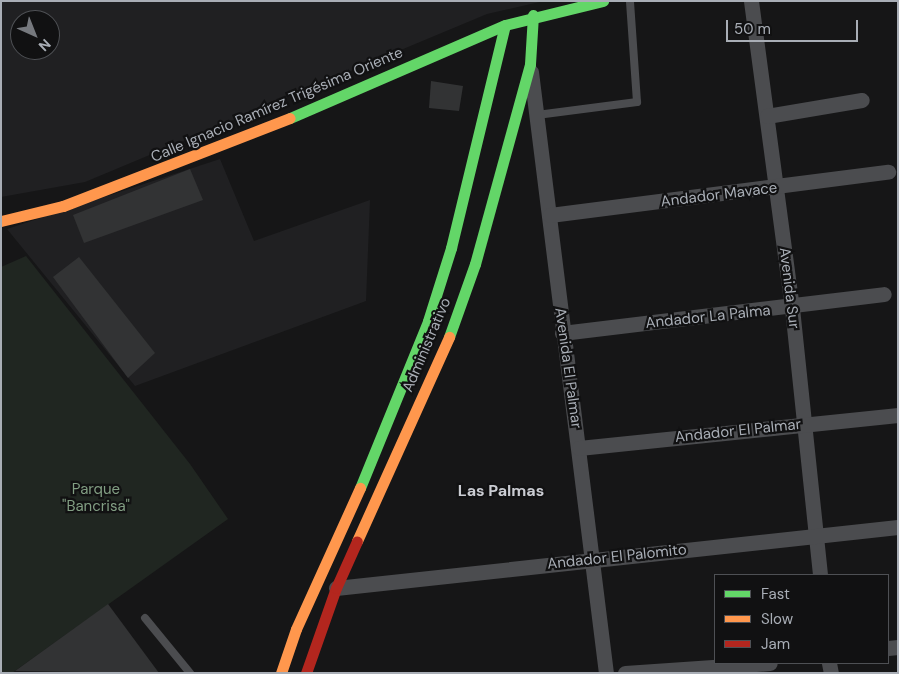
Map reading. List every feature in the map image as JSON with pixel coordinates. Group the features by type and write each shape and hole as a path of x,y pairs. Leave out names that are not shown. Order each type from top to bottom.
{"street":[{"name":"Calle Ignacio Ramírez Trigésima Oriente","path":"1,221 63,206 247,137 504,25 532,16 603,1"},
{"name":"Avenida Sur","path":"751,1 792,308 820,574"},
{"name":"Administrativo","path":"306,673 336,588 451,332 475,264 530,64 532,16"},
{"name":"Administrativo","path":"281,669 377,448 428,321 451,248 504,25"},
{"name":"Avenida El Palmar","path":"530,64 550,215 562,333 579,448 606,673"},
{"path":"767,116 862,100"},
{"name":"Andador Mavace","path":"550,215 776,188 888,172"},
{"name":"Andador La Palma","path":"562,333 792,308 884,294"},
{"name":"Andador El Palmar","path":"579,448 898,415"},
{"name":"Andador El Palomito","path":"336,588 898,527"},
{"path":"625,673 741,669 765,664"}],"lane":[{"path":"537,115 638,102 630,1"},
{"path":"145,618 190,673"},
{"path":"270,673 281,669"}],"shaded area":[{"path":"1,1 544,1 487,14 85,182 1,197"},
{"path":"220,159 254,241 370,200 366,301 135,386 7,229"}],"green space":[{"name":"Parque \"Bancrisa\"","path":"26,256 190,464 228,519 12,673 1,673 1,267"}],"building":[{"path":"431,81 463,86 459,111 429,108"},
{"path":"190,169 203,200 84,243 73,215"},
{"path":"79,257 155,353 128,378 53,277"},
{"path":"108,604 159,673 15,671"}],"traffic: fast":[{"path":"290,118 505,25 603,1"},
{"path":"449,337 475,264 530,64 533,15"},
{"path":"360,488 428,321 451,248 505,25"}],"traffic: slow":[{"path":"1,221 63,206 290,118"},
{"path":"357,541 449,337"},
{"path":"281,673 296,629 360,488"}],"traffic: jam":[{"path":"306,673 336,588 357,541"}],"district":[{"name":"Las Palmas","path":"501,491"}]}
